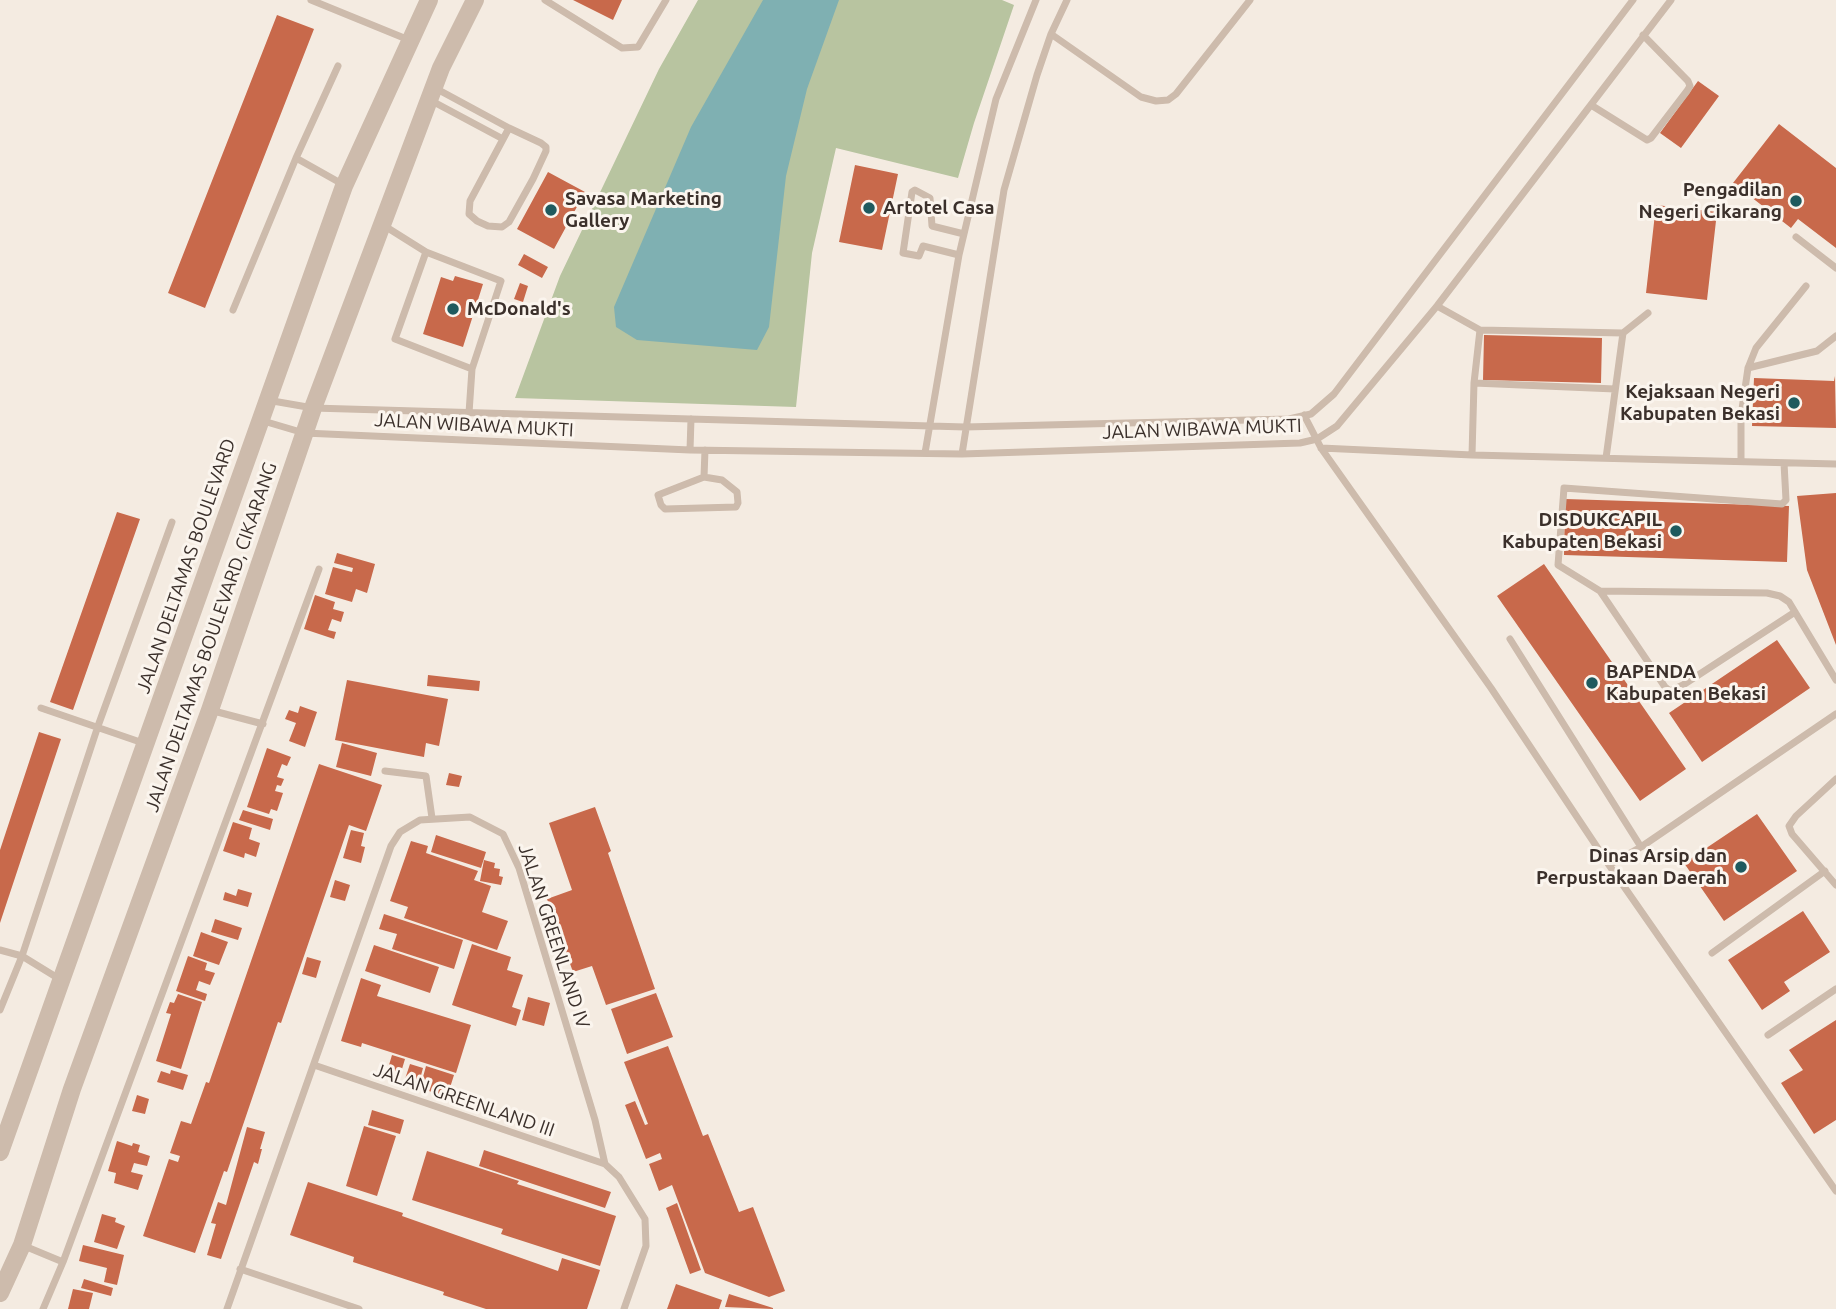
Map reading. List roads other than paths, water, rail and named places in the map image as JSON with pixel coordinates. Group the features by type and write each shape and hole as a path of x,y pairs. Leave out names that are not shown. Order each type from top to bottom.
{"street":[{"name":"JALAN DELTAMAS BOULEVARD","path":"0,1152 344,186 429,0"},
{"name":"JALAN DELTAMAS BOULEVARD, CIKARANG","path":"0,1293 22,1245 72,1089 209,710 313,408 432,94 475,0"}],"lane":[{"path":"545,0 622,48 638,47 666,0"},
{"path":"925,453 959,255 996,99 1036,0"},
{"path":"962,454 1004,190 1051,34 1067,0"},
{"path":"1051,34 1141,97 1156,101 1168,100 1176,94 1250,0"},
{"name":"JALAN WIBAWA MUKTI","path":"267,400 313,408 965,427 1289,419 1311,414 1334,394 1633,0"},
{"name":"JALAN WIBAWA MUKTI","path":"260,420 304,433 690,450 962,454 1300,443 1317,439 1337,426 1437,306 1671,0"},
{"path":"314,1 410,40"},
{"path":"1591,105 1649,140 1689,88 1688,82 1643,35"},
{"path":"233,310 296,158 338,66"},
{"path":"432,94 509,128 546,147 533,179 509,222 502,227 488,226 469,214 470,201 509,128"},
{"path":"432,94 503,139"},
{"path":"296,158 344,186"},
{"path":"959,255 923,246 919,256 903,253 912,192 915,190 932,201 932,226 964,234"},
{"path":"382,225 426,252 502,281 472,369 469,413"},
{"path":"1796,237 1836,268"},
{"path":"426,252 395,339 472,369"},
{"path":"1741,461 1741,416 1748,368 1756,348 1806,286"},
{"path":"1437,306 1480,330 1623,333 1648,313"},
{"path":"1472,455 1474,383 1480,330"},
{"path":"1606,458 1623,333"},
{"path":"1748,368 1816,351 1836,336"},
{"path":"1474,383 1615,389"},
{"path":"1304,415 1321,448 1492,688 1609,865 1836,1191"},
{"path":"690,450 691,419"},
{"path":"1321,448 1472,455 1836,464"},
{"path":"704,477 705,450"},
{"path":"1784,463 1786,500 1782,504 1563,488 1559,567 1600,591 1665,688 1670,691 1684,685 1795,612"},
{"path":"704,477 722,480 737,492 736,507 665,509 661,505 658,495 704,477"},
{"path":"0,1010 22,956 98,726 172,522"},
{"path":"43,1309 63,1262 319,569"},
{"path":"1600,591 1767,593 1780,596 1789,602 1836,680"},
{"path":"1510,639 1641,847"},
{"path":"40,708 147,744"},
{"path":"209,710 263,724"},
{"path":"1609,865 1641,847 1836,714"},
{"path":"385,771 426,776 432,818"},
{"path":"1836,779 1789,824 1792,834 1836,885"},
{"name":"JALAN GREENLAND IV","path":"227,1309 388,850 404,829 420,820 474,818 506,838 519,868 591,1107 605,1164 619,1177 645,1219 646,1246 624,1309"},
{"path":"1712,953 1825,871"},
{"path":"0,950 22,956 62,981"},
{"path":"1768,1035 1836,989"},
{"name":"JALAN GREENLAND III","path":"314,1065 605,1164"},
{"path":"22,1245 63,1262"},
{"path":"240,1269 359,1309"}],"water":[{"path":"763,0 839,0 807,89 786,176 769,327 757,350 637,340 616,327 614,307 691,127"}],"place":[{"name":"Pengadilan Negeri Cikarang","path":"1796,201"},
{"name":"Artotel Casa","path":"869,208"},
{"name":"Savasa Marketing Gallery","path":"551,210"},
{"name":"McDonald's","path":"453,309"},
{"name":"Kejaksaan Negeri Kabupaten Bekasi","path":"1794,403"},
{"name":"DISDUKCAPIL Kabupaten Bekasi","path":"1676,531"},
{"name":"BAPENDA Kabupaten Bekasi","path":"1592,683"},
{"name":"Dinas Arsip dan Perpustakaan Daerah","path":"1741,867"}]}
